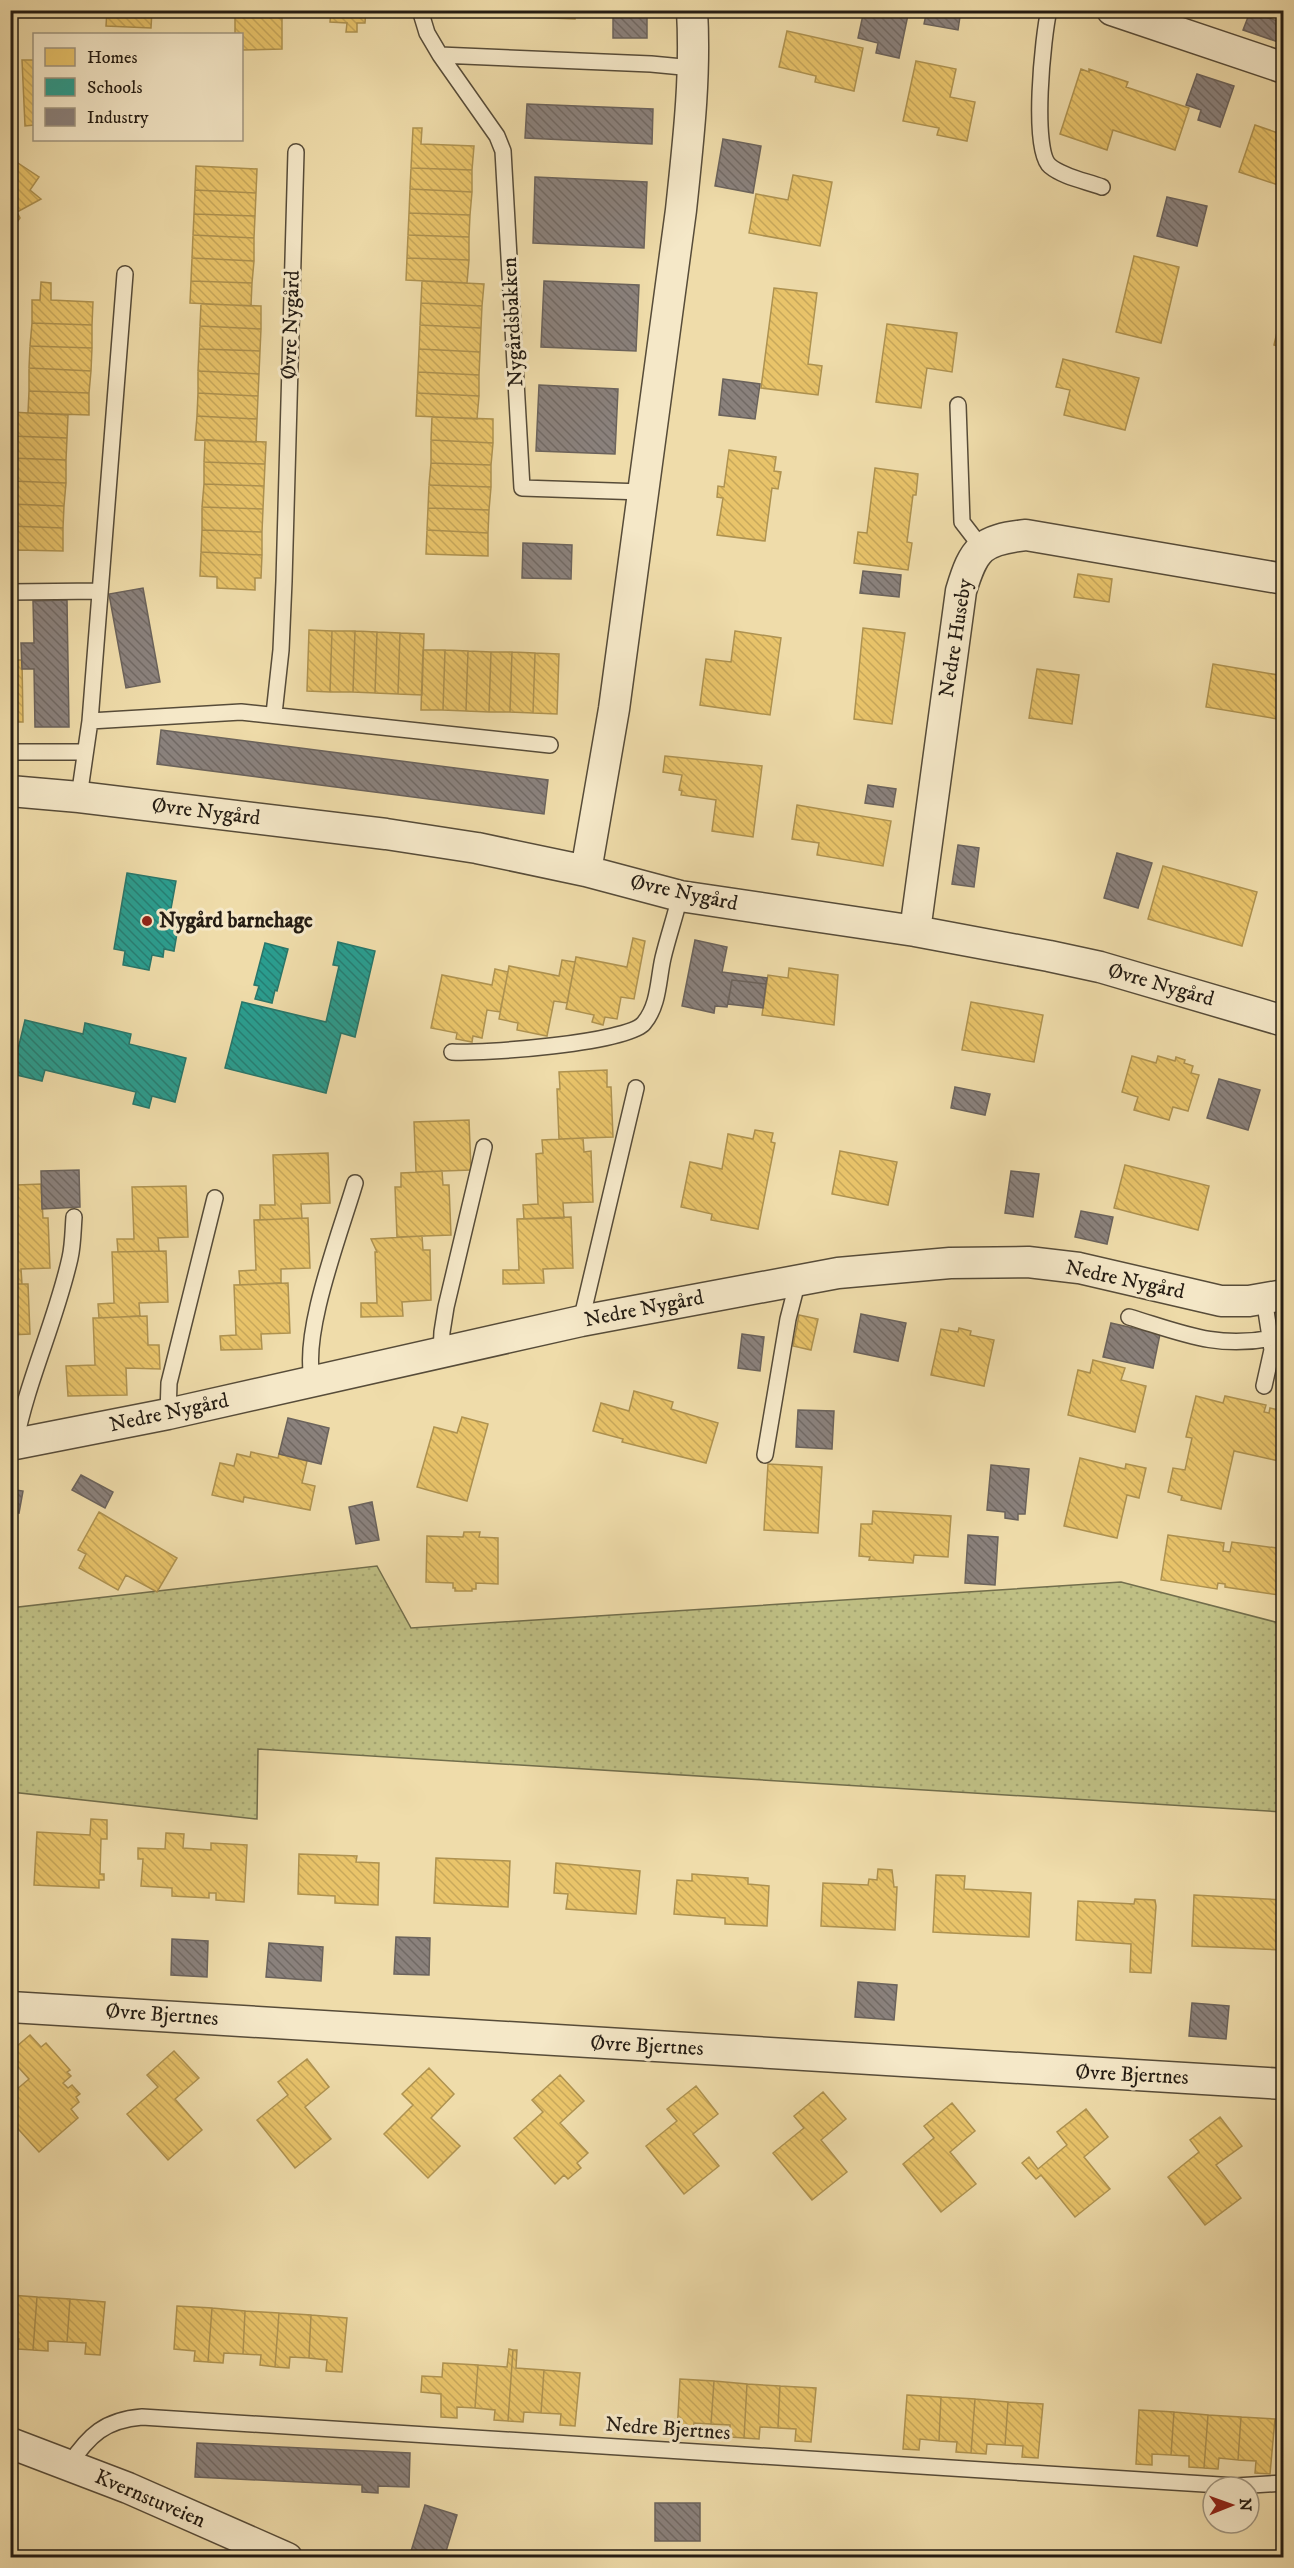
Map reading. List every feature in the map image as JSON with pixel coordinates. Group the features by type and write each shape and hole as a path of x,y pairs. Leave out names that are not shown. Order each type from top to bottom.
{"street":[{"path":"586,871 612,721 681,210 689,137 693,68 692,10"},
{"path":"1112,10 1284,68"},
{"path":"982,548 998,538 1026,535 1284,579"},
{"name":"Nedre Huseby","path":"915,931 961,591 969,564 982,548"},
{"name":"Øvre Nygård","path":"10,791 79,797 386,834 477,848 586,871 680,896 915,931 1100,967 1284,1021"},
{"name":"Nedre Nygård","path":"13,1445 168,1414 581,1321 838,1273 950,1263 1028,1262 1079,1268 1221,1301 1234,1302 1274,1296"},
{"name":"Øvre Bjertnes","path":"10,2007 1284,2084"},
{"name":"Kvernstuveien","path":"10,2443 128,2488 287,2558"}],"lane":[{"name":"Nygårdsbakken","path":"420,10 427,33 496,136 503,151 522,488 643,492"},
{"path":"1048,10 1042,67 1039,130 1041,153 1049,166 1102,187"},
{"path":"440,55 651,64 693,68"},
{"name":"Øvre Nygård","path":"274,714 281,650 284,581 296,152"},
{"path":"79,797 90,721 125,274"},
{"path":"958,405 962,522 982,548"},
{"path":"10,592 100,591"},
{"path":"90,721 241,712 550,745"},
{"path":"10,752 85,752"},
{"path":"452,1052 512,1050 598,1038 631,1032 639,1028 645,1023 656,999 662,960 680,896"},
{"path":"581,1321 636,1088"},
{"path":"441,1353 446,1307 484,1148"},
{"path":"313,1381 309,1366 309,1345 321,1295 355,1183"},
{"path":"168,1414 169,1383 215,1198"},
{"path":"13,1445 71,1255 74,1216"},
{"path":"765,1455 788,1319 798,1280"},
{"path":"1264,1386 1271,1361 1274,1296"},
{"path":"1129,1317 1210,1342 1232,1343 1272,1338"},
{"name":"Nedre Bjertnes","path":"69,2465 82,2446 101,2428 123,2418 142,2417 1236,2486 1284,2483"}],"green space":[{"path":"377,1566 411,1628 1121,1582 1283,1624 1283,1812 258,1749 257,1819 11,1792 10,1608"}],"building: Homes":[{"path":"107,10 152,10 151,28 106,26"},
{"path":"235,10 282,10 282,49 243,50 243,33 235,33"},
{"path":"331,10 366,10 365,23 357,23 357,32 346,32 347,23 330,22"},
{"path":"437,10 460,10 460,15 437,15"},
{"path":"460,10 484,10 484,16 460,15"},
{"path":"484,10 506,10 505,17 484,16"},
{"path":"506,10 528,10 527,17 505,17"},
{"path":"528,10 551,10 551,18 527,17"},
{"path":"551,10 575,10 575,19 551,18"},
{"path":"787,31 863,48 854,91 815,82 816,76 779,67"},
{"path":"22,60 33,60 33,125 25,126"},
{"path":"916,61 956,69 950,97 975,102 967,141 937,135 939,128 903,121"},
{"path":"1081,69 1089,72 1089,69 1128,82 1126,87 1189,108 1175,150 1113,130 1107,150 1060,134"},
{"path":"1255,125 1284,135 1284,187 1239,172"},
{"path":"413,128 422,128 421,144 474,146 472,170 411,168"},
{"path":"15,161 39,177 30,190 41,199 17,212 20,218 10,232 10,168"},
{"path":"196,166 257,169 256,193 195,190"},
{"path":"411,168 472,170 472,192 410,189"},
{"path":"793,175 832,182 820,246 749,233 756,194 788,200"},
{"path":"410,189 472,192 470,215 409,213"},
{"path":"195,190 256,193 255,216 194,214"},
{"path":"409,213 470,215 469,237 408,235"},
{"path":"194,214 255,216 254,238 193,235"},
{"path":"193,235 254,238 254,261 192,258"},
{"path":"408,235 469,237 469,260 407,258"},
{"path":"1134,256 1179,267 1161,343 1116,332"},
{"path":"192,258 254,261 252,283 191,281"},
{"path":"407,258 469,260 467,283 406,280"},
{"path":"191,281 252,283 251,306 190,303"},
{"path":"422,281 484,284 482,306 421,303"},
{"path":"41,282 51,283 51,300 93,302 92,325 32,323 32,300 40,300"},
{"path":"774,288 817,293 808,364 822,366 818,395 761,388"},
{"path":"421,303 482,306 481,328 420,325"},
{"path":"1284,303 1284,348 1274,345"},
{"path":"201,304 261,306 261,329 200,326"},
{"path":"32,323 92,325 92,348 30,346"},
{"path":"887,324 957,333 952,372 927,368 921,408 876,402"},
{"path":"420,325 481,328 480,352 419,349"},
{"path":"200,326 261,329 260,351 199,349"},
{"path":"30,346 92,348 91,371 29,368"},
{"path":"199,349 260,351 259,374 198,371"},
{"path":"419,349 480,352 479,375 418,372"},
{"path":"1063,359 1139,378 1125,430 1064,415 1070,390 1056,387"},
{"path":"29,368 91,371 89,393 29,391"},
{"path":"198,371 259,374 258,396 198,393"},
{"path":"418,372 479,375 479,396 417,393"},
{"path":"29,391 89,393 89,415 28,413"},
{"path":"198,393 258,396 257,419 197,416"},
{"path":"417,393 479,396 477,419 416,416"},
{"path":"10,412 68,415 67,438 10,436"},
{"path":"197,416 257,419 256,442 195,440"},
{"path":"432,417 493,419 493,443 431,440"},
{"path":"10,436 67,438 66,460 10,458"},
{"path":"205,440 266,442 265,464 204,462"},
{"path":"431,440 493,443 491,465 431,463"},
{"path":"729,450 776,457 774,471 781,472 778,489 772,488 765,541 717,535 723,498 717,497 718,486 724,487"},
{"path":"10,458 66,460 66,483 10,481"},
{"path":"204,462 265,464 264,486 204,484"},
{"path":"431,463 491,465 491,487 429,485"},
{"path":"875,468 918,474 907,542 912,543 908,570 854,563 858,532 867,533"},
{"path":"10,481 66,483 64,506 10,504"},
{"path":"204,484 264,486 263,509 202,507"},
{"path":"429,485 491,487 489,510 428,508"},
{"path":"10,504 64,506 63,528 10,526"},
{"path":"202,507 263,509 262,532 202,530"},
{"path":"428,508 489,510 488,533 427,530"},
{"path":"10,526 63,528 63,551 16,550 16,555 10,555"},
{"path":"202,530 262,532 262,555 201,552"},
{"path":"427,530 488,533 488,556 426,554"},
{"path":"201,552 262,555 261,578 255,578 255,590 217,588 217,577 200,576"},
{"path":"1078,574 1112,579 1109,602 1074,597"},
{"path":"1283,615 1284,660 1280,660"},
{"path":"863,628 905,633 892,724 854,719"},
{"path":"309,630 332,631 330,692 307,691"},
{"path":"332,631 355,631 353,692 330,692"},
{"path":"355,631 377,632 375,693 353,692"},
{"path":"735,631 781,638 770,715 700,705 706,659 731,662"},
{"path":"377,632 400,633 398,694 375,693"},
{"path":"400,633 424,634 422,695 398,694"},
{"path":"423,650 445,650 443,710 421,710"},
{"path":"445,650 468,651 466,711 443,710"},
{"path":"468,651 491,652 489,712 466,711"},
{"path":"491,652 512,652 510,712 489,712"},
{"path":"512,652 535,653 533,713 510,712"},
{"path":"535,653 559,654 557,714 533,713"},
{"path":"10,660 22,660 23,722 10,722"},
{"path":"1213,664 1284,676 1284,720 1206,707"},
{"path":"1037,669 1079,675 1072,724 1029,718"},
{"path":"665,756 762,766 753,837 712,831 716,800 681,795 682,791 679,790 682,775 663,772"},
{"path":"797,805 891,821 883,866 817,855 819,843 792,839"},
{"path":"1163,866 1257,892 1242,946 1148,919"},
{"path":"633,938 645,941 634,999 621,997 617,1019 605,1017 603,1025 592,1022 594,1015 566,1009 576,957 627,967"},
{"path":"562,960 575,962 567,1003 554,1001 547,1036 517,1030 518,1023 499,1019 509,966 559,976"},
{"path":"789,968 838,975 834,1025 762,1015 768,975 788,978"},
{"path":"495,969 508,972 500,1012 487,1010 482,1038 473,1036 472,1042 456,1039 457,1033 431,1028 442,975 492,985"},
{"path":"971,1002 1043,1015 1034,1062 962,1050"},
{"path":"1132,1056 1156,1063 1158,1056 1175,1061 1176,1057 1193,1066 1191,1073 1199,1075 1188,1111 1173,1107 1169,1120 1134,1110 1138,1097 1122,1092"},
{"path":"607,1070 607,1087 611,1087 613,1137 559,1139 557,1089 560,1089 559,1072"},
{"path":"469,1120 471,1170 416,1172 414,1122"},
{"path":"755,1130 773,1133 771,1142 775,1143 758,1229 711,1220 712,1214 681,1207 690,1162 722,1169 728,1134 753,1139"},
{"path":"583,1138 584,1152 591,1151 593,1202 563,1203 564,1218 524,1219 523,1205 538,1204 536,1154 543,1153 542,1140"},
{"path":"840,1151 897,1162 888,1205 832,1194"},
{"path":"328,1153 330,1203 301,1204 302,1218 260,1220 260,1205 275,1205 273,1155"},
{"path":"1125,1165 1209,1186 1198,1230 1114,1208"},
{"path":"442,1171 443,1185 449,1185 451,1235 397,1237 395,1187 401,1187 401,1173"},
{"path":"41,1184 43,1218 48,1218 50,1268 21,1269 22,1284 10,1284 10,1191 17,1190 17,1185"},
{"path":"186,1186 188,1237 158,1238 159,1251 118,1252 117,1239 134,1239 132,1187"},
{"path":"571,1217 573,1268 543,1269 544,1283 503,1284 503,1270 519,1270 517,1219"},
{"path":"308,1218 310,1268 281,1269 281,1283 240,1285 239,1271 256,1270 254,1220"},
{"path":"422,1236 423,1250 430,1250 431,1300 402,1302 403,1316 361,1317 361,1303 377,1303 375,1252 377,1252 371,1239"},
{"path":"166,1251 168,1302 139,1303 140,1316 99,1318 98,1304 114,1303 112,1252"},
{"path":"288,1283 290,1333 261,1334 262,1349 221,1350 220,1336 236,1335 234,1285"},
{"path":"10,1284 28,1284 30,1334 10,1335"},
{"path":"799,1315 818,1319 811,1350 793,1346"},
{"path":"147,1316 148,1345 159,1345 160,1369 126,1368 127,1395 68,1396 66,1366 95,1365 93,1318"},
{"path":"959,1328 971,1331 970,1335 994,1340 984,1386 931,1375 941,1329 958,1332"},
{"path":"1093,1360 1125,1368 1121,1380 1146,1386 1135,1432 1068,1415 1078,1370 1090,1373"},
{"path":"634,1391 673,1402 671,1409 718,1423 706,1463 622,1442 623,1439 593,1431 601,1403 629,1411"},
{"path":"1196,1396 1223,1403 1225,1396 1266,1405 1264,1412 1269,1413 1270,1408 1284,1411 1283,1462 1234,1451 1221,1509 1181,1500 1182,1496 1168,1492 1173,1468 1185,1470 1192,1438 1186,1437"},
{"path":"462,1417 488,1424 467,1501 417,1487 434,1427 457,1433"},
{"path":"251,1452 278,1458 279,1454 307,1461 302,1483 315,1486 310,1510 244,1497 243,1502 212,1495 220,1463 234,1466 237,1454 250,1457"},
{"path":"1080,1458 1125,1469 1126,1464 1146,1468 1139,1498 1127,1495 1117,1538 1064,1526"},
{"path":"768,1464 822,1467 818,1533 764,1530"},
{"path":"873,1511 951,1516 948,1557 914,1555 913,1563 869,1560 870,1557 859,1556 861,1524 872,1524"},
{"path":"99,1512 177,1558 157,1592 126,1575 118,1590 79,1568 86,1554 78,1550"},
{"path":"464,1532 480,1532 479,1537 498,1538 498,1584 476,1583 476,1589 472,1591 455,1591 453,1583 426,1582 427,1536 463,1537"},
{"path":"1168,1535 1224,1543 1223,1551 1230,1552 1232,1542 1284,1549 1279,1595 1225,1587 1225,1584 1218,1583 1217,1589 1161,1580"},
{"path":"91,1819 107,1820 107,1839 101,1839 100,1874 104,1874 104,1880 99,1880 99,1888 34,1885 37,1832 90,1835"},
{"path":"166,1833 184,1834 183,1848 211,1850 211,1843 247,1845 244,1902 216,1900 216,1893 209,1893 209,1898 172,1896 172,1888 141,1886 143,1859 138,1859 138,1848 165,1849"},
{"path":"299,1854 357,1856 356,1862 379,1863 378,1905 335,1903 335,1896 298,1894"},
{"path":"436,1858 510,1861 508,1907 434,1903"},
{"path":"556,1863 640,1871 636,1914 566,1909 568,1894 554,1893"},
{"path":"878,1869 892,1870 894,1887 897,1887 895,1930 821,1926 823,1883 868,1885 869,1879 877,1880"},
{"path":"692,1874 748,1878 748,1884 769,1886 767,1926 725,1924 725,1918 674,1914 677,1880 692,1881"},
{"path":"936,1875 965,1876 964,1889 1031,1893 1029,1937 933,1932"},
{"path":"1194,1895 1284,1900 1281,1950 1192,1946"},
{"path":"1135,1899 1155,1900 1151,1973 1130,1972 1131,1944 1076,1940 1078,1901 1134,1904"},
{"path":"30,2035 41,2047 46,2043 70,2070 67,2072 71,2076 63,2083 68,2088 72,2085 80,2094 76,2097 79,2102 71,2109 78,2118 39,2152 10,2120 10,2095 29,2079 10,2058 10,2052"},
{"path":"174,2051 199,2078 175,2099 202,2130 168,2160 127,2114 158,2087 147,2075"},
{"path":"307,2059 329,2087 305,2107 331,2139 295,2168 257,2120 288,2095 278,2082"},
{"path":"429,2068 454,2094 431,2118 460,2146 428,2178 384,2134 413,2105 402,2094"},
{"path":"560,2075 584,2101 560,2123 588,2153 577,2163 581,2168 568,2179 564,2175 555,2184 514,2138 543,2112 532,2100"},
{"path":"696,2086 718,2114 693,2134 719,2166 684,2194 646,2146 677,2121 667,2109"},
{"path":"823,2092 846,2119 821,2140 847,2172 812,2200 773,2153 804,2128 794,2116"},
{"path":"952,2103 975,2131 950,2152 976,2184 941,2212 903,2164 934,2138 924,2126"},
{"path":"1086,2109 1108,2137 1084,2157 1110,2189 1075,2217 1041,2175 1036,2179 1022,2163 1029,2157 1038,2169 1067,2145 1057,2132"},
{"path":"1220,2117 1242,2146 1216,2165 1241,2198 1205,2225 1168,2177 1199,2152 1190,2140"},
{"path":"10,2295 37,2297 33,2350 18,2349 19,2339 10,2338"},
{"path":"37,2297 70,2299 67,2342 48,2341 48,2351 33,2350"},
{"path":"70,2299 105,2302 100,2355 85,2354 86,2343 67,2342"},
{"path":"177,2306 212,2308 208,2362 194,2361 195,2351 174,2349"},
{"path":"212,2308 245,2311 243,2354 224,2353 223,2363 208,2362"},
{"path":"245,2311 279,2313 275,2367 260,2365 261,2355 243,2354"},
{"path":"279,2313 311,2315 309,2358 290,2357 289,2368 275,2367"},
{"path":"311,2315 347,2318 342,2372 326,2371 327,2360 309,2358"},
{"path":"509,2349 513,2350 508,2421 494,2420 495,2410 475,2408 478,2365 507,2367"},
{"path":"513,2350 517,2350 516,2368 544,2370 541,2413 524,2412 523,2422 508,2421"},
{"path":"443,2363 478,2365 475,2408 457,2407 457,2418 441,2417 441,2394 421,2392 422,2376 442,2377"},
{"path":"544,2370 580,2373 575,2426 560,2425 561,2414 541,2413"},
{"path":"680,2379 714,2381 711,2424 694,2423 693,2434 677,2433"},
{"path":"714,2381 747,2384 744,2438 730,2437 730,2425 711,2424"},
{"path":"747,2384 780,2386 778,2428 760,2427 759,2439 744,2438"},
{"path":"780,2386 816,2388 811,2442 795,2441 796,2429 778,2428"},
{"path":"907,2395 941,2397 939,2441 920,2439 919,2450 903,2449"},
{"path":"941,2397 975,2399 971,2453 956,2452 957,2442 939,2441"},
{"path":"975,2399 1008,2402 1005,2445 987,2444 986,2454 971,2453"},
{"path":"1008,2402 1043,2404 1038,2458 1022,2457 1023,2446 1005,2445"},
{"path":"1139,2410 1174,2412 1171,2455 1152,2454 1152,2465 1136,2464"},
{"path":"1174,2412 1208,2415 1204,2468 1189,2467 1189,2456 1171,2455"},
{"path":"1208,2415 1241,2417 1238,2460 1219,2458 1218,2469 1204,2468"},
{"path":"1241,2417 1275,2419 1270,2474 1255,2473 1256,2461 1238,2460"},
{"path":"624,2552 647,2553 647,2558 624,2558"}],"building: Schools":[{"path":"127,873 176,881 170,914 180,916 174,951 164,949 163,957 152,955 149,970 123,965 125,951 114,949"},
{"path":"338,942 375,951 355,1037 341,1033 326,1093 225,1068 242,1002 326,1022 339,966 333,965"},
{"path":"265,943 288,949 272,1003 255,999 259,986 254,985"},
{"path":"25,1020 83,1034 85,1023 131,1034 129,1044 186,1058 175,1102 152,1096 149,1108 133,1104 136,1092 45,1070 42,1081 12,1074"}],"building: Industry":[{"path":"613,10 647,10 647,38 613,38"},
{"path":"864,10 909,10 899,58 876,53 878,43 858,38"},
{"path":"927,10 961,10 958,30 924,24"},
{"path":"1250,12 1281,22 1284,15 1284,44 1243,30"},
{"path":"1197,74 1234,86 1220,127 1198,120 1201,110 1186,105"},
{"path":"527,104 653,109 652,144 525,138"},
{"path":"723,139 761,146 753,193 715,186"},
{"path":"535,177 647,182 644,248 533,243"},
{"path":"1167,197 1207,206 1197,246 1157,236"},
{"path":"544,281 639,285 636,351 541,347"},
{"path":"723,379 760,384 755,419 719,415"},
{"path":"539,385 618,389 615,454 536,451"},
{"path":"523,543 572,545 571,579 522,578"},
{"path":"863,571 901,575 899,597 860,593"},
{"path":"143,588 160,682 126,688 109,594"},
{"path":"67,600 69,727 35,727 34,669 22,669 21,643 34,643 33,601"},
{"path":"161,730 548,780 544,814 157,764"},
{"path":"868,785 896,789 893,807 865,803"},
{"path":"958,845 979,848 974,887 952,884"},
{"path":"1117,853 1152,863 1138,908 1104,898"},
{"path":"695,940 727,947 722,972 767,978 766,984 732,980 727,1007 715,1006 714,1013 682,1006"},
{"path":"732,980 766,984 763,1008 728,1004"},
{"path":"1219,1079 1260,1090 1248,1130 1207,1118"},
{"path":"955,1087 990,1094 985,1115 951,1108"},
{"path":"79,1170 80,1207 42,1209 41,1171"},
{"path":"1011,1171 1039,1174 1033,1217 1005,1213"},
{"path":"1081,1211 1113,1217 1107,1244 1075,1237"},
{"path":"861,1314 906,1323 898,1361 854,1352"},
{"path":"1111,1323 1160,1334 1153,1368 1103,1357"},
{"path":"742,1334 764,1337 760,1371 738,1368"},
{"path":"798,1410 834,1411 832,1449 796,1447"},
{"path":"288,1418 329,1428 321,1464 279,1454"},
{"path":"991,1465 1029,1469 1025,1514 1018,1514 1018,1520 1005,1518 1005,1512 987,1510"},
{"path":"81,1475 113,1492 105,1508 72,1490"},
{"path":"10,1489 23,1491 19,1513 10,1511"},
{"path":"372,1502 379,1540 356,1544 349,1507"},
{"path":"968,1535 998,1537 995,1585 965,1583"},
{"path":"396,1937 430,1938 429,1975 394,1974"},
{"path":"172,1939 208,1941 207,1977 171,1975"},
{"path":"269,1943 323,1947 321,1981 266,1977"},
{"path":"858,1982 897,1985 894,2020 855,2017"},
{"path":"1192,2003 1229,2006 1226,2039 1189,2036"},
{"path":"197,2443 410,2453 409,2487 378,2486 378,2493 362,2492 362,2485 195,2477"},
{"path":"655,2503 700,2503 700,2541 655,2541"},
{"path":"425,2505 457,2515 444,2558 409,2558"}],"place":[{"name":"Nygård barnehage","path":"147,921"}]}
